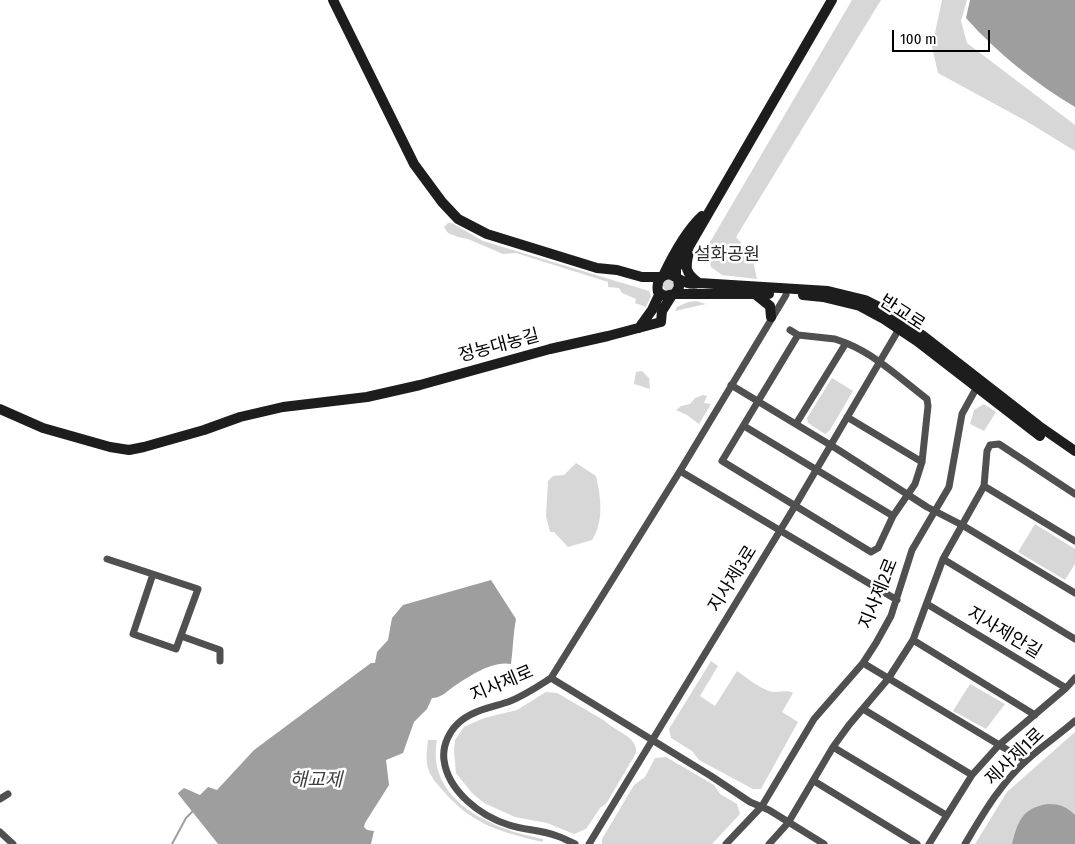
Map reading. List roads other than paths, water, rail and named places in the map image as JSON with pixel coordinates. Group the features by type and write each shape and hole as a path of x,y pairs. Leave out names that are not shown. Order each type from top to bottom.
{"street":[{"path":"333,0 414,164 450,212 458,219 487,234 597,268 617,270 642,277 662,277 670,274 677,278"},
{"path":"658,323 662,310 679,287 676,269 709,208 832,0"},
{"path":"639,328 652,310 659,291 658,283 692,225 709,208"},
{"path":"690,245 686,266 687,271 699,283"},
{"path":"597,268 600,271 652,286 665,296 674,294"},
{"name":"반교로","path":"677,278 693,284 828,291 865,300 904,322 1035,432 1075,459"},
{"path":"754,293 765,300 770,306 771,317"},
{"name":"반교로","path":"674,294 786,294 823,297 860,306 899,329 1075,451"},
{"name":"지사제로","path":"575,844 556,835 508,825 483,812 461,795 446,772 443,757 446,741 454,727 462,719 530,692 551,678 680,471 786,294"},
{"path":"652,310 658,323"},
{"name":"정농대농길","path":"0,409 43,428 110,447 128,450 190,434 248,415 283,407 367,397 658,323"},
{"name":"지사제3로","path":"589,844 780,531 899,329"},
{"path":"790,330 798,335 835,339 863,351 927,399 928,406 922,462 915,484 893,516 878,548 871,552 722,461 798,335"},
{"path":"796,424 846,343"},
{"name":"지사제2로","path":"726,844 762,806 814,719 863,663 891,616 912,550 949,487 962,414 979,385"},
{"path":"731,386 908,493 927,507 962,525 1075,593"},
{"path":"847,417 922,462"},
{"path":"744,426 893,516"},
{"path":"769,844 788,822 833,747 888,679 913,640 942,559 984,486 987,451 990,445 999,444 1075,494"},
{"path":"680,471 897,600"},
{"path":"984,486 1075,541"},
{"path":"107,558 198,589 176,649 132,634 153,574"},
{"name":"지사제안길","path":"942,559 1075,639"},
{"name":"지사제안길","path":"927,604 1066,688"},
{"path":"181,636 220,650 220,661"},
{"path":"913,640 1035,715"},
{"path":"863,663 1026,761"},
{"path":"551,678 716,779 750,802 762,806 824,844"},
{"path":"929,844 972,775 999,745 1066,688 1075,678"},
{"path":"863,709 972,775"},
{"name":"제사제1로","path":"965,844 996,794 1026,761 1075,721"},
{"path":"833,747 946,815"},
{"path":"814,781 917,844"},
{"path":"0,800 8,794"},
{"path":"0,832 13,844"}],"water":[{"path":"970,0 1075,0 1075,107 1017,67 978,31 966,18"},
{"name":"해교제","path":"491,580 516,619 511,664 496,664 481,670 441,696 432,698 427,709 414,722 403,753 386,760 389,785 364,827 367,830 374,831 371,844 218,844 178,793 184,788 200,795 208,787 217,790 254,750 371,663 375,663 377,652 388,640 392,618 403,605"},
{"path":"1048,804 1063,806 1075,815 1075,844 1012,844 1022,817 1032,809"}],"waterway":[{"path":"172,844 186,818 192,812"}],"park label":[{"name":"설화공원","path":"727,255"}]}
